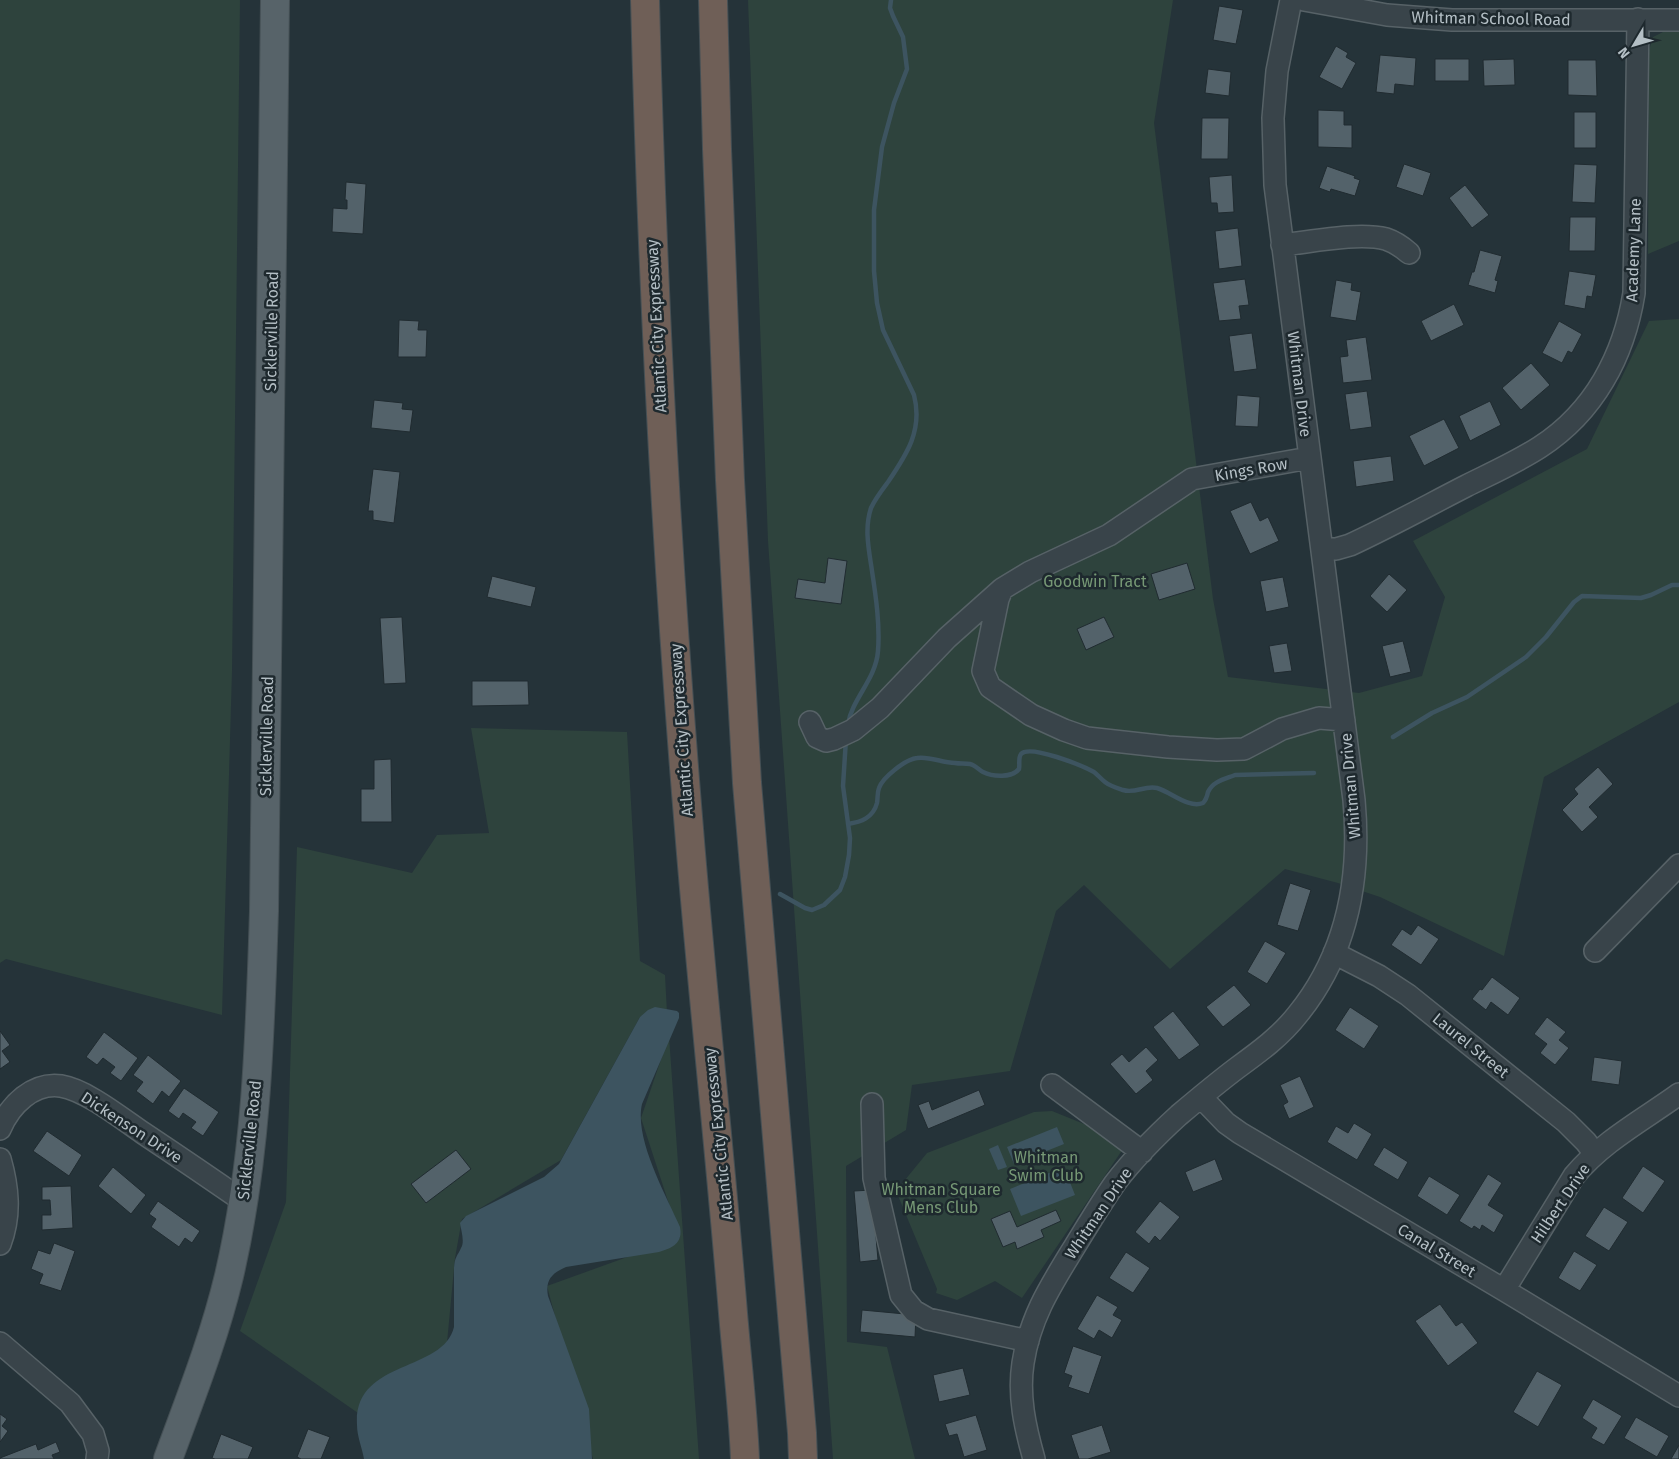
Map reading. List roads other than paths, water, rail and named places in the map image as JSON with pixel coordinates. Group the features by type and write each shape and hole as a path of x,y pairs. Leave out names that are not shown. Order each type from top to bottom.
{"highway":[{"name":"Atlantic City Expressway","path":"645,0 658,368 671,587 689,827 728,1242 746,1459"},
{"path":"713,0 716,139 730,480 747,773 803,1459"}],"main road":[{"name":"Sicklerville Road","path":"168,1459 199,1377 229,1275 243,1201 253,1124 260,1020 264,910 275,0"}],"street":[{"name":"Whitman Drive","path":"1034,1459 1023,1416 1021,1398 1023,1364 1040,1304 1049,1288 1108,1194 1142,1152 1165,1128 1201,1097 1273,1040 1299,1013 1323,976 1334,953 1352,896 1356,859 1356,818 1274,185 1273,118 1277,71 1292,0"},
{"name":"Whitman School Road","path":"1304,0 1387,15 1452,20 1679,20"},
{"name":"Academy Lane","path":"1322,549 1336,549 1356,542 1540,448 1569,426 1582,413 1602,385 1620,348 1634,293 1638,19"},
{"path":"1282,246 1363,236 1387,240 1409,252"},
{"name":"Kings Row","path":"1002,589 1030,572 1109,535 1192,479 1309,458"},
{"path":"1002,589 998,599 983,671 990,688 1031,715 1064,730 1087,738 1168,747 1217,750 1244,749 1282,729 1319,718 1344,720"},
{"path":"810,722 817,737 826,741 852,730 880,708 946,638 1002,589"},
{"path":"1595,952 1679,865"},
{"name":"Laurel Street","path":"1334,953 1384,979 1408,995 1566,1122 1595,1154"},
{"path":"1052,1085 1142,1152"},
{"name":"Dickenson Drive","path":"0,1128 14,1104 37,1089 48,1086 60,1086 74,1090 112,1112 243,1201"},
{"name":"Hilbert Drive","path":"1504,1290 1574,1176 1595,1154 1679,1094"},
{"name":"Canal Street","path":"1201,1097 1226,1123 1240,1133 1679,1396"},
{"path":"872,1104 874,1178 901,1295 914,1311 928,1319 1028,1341"},
{"path":"0,1159 6,1188 8,1216 0,1244"},
{"path":"0,1343 70,1403 94,1434 98,1451 97,1459"}],"water":[{"path":"655,1007 677,1011 679,1018 642,1104 641,1118 647,1150 680,1227 680,1237 673,1247 659,1252 566,1267 553,1275 547,1290 589,1409 592,1459 364,1459 357,1425 360,1404 369,1388 383,1377 434,1352 447,1342 454,1327 454,1268 463,1243 460,1223 466,1216 544,1177 559,1164 640,1017"},
{"path":"1057,1127 1064,1144 1014,1164 1007,1147"},
{"path":"998,1145 1007,1167 998,1170 989,1149"},
{"path":"1064,1167 1075,1195 1021,1216 1010,1189"}],"waterway":[{"path":"848,724 854,706 873,671 878,651 877,611 868,540 869,516 874,501 895,472 907,451 915,431 916,419 914,395 883,330 877,303 874,271 874,210 882,147 894,103 907,69 903,37 890,8 891,0"},
{"path":"1393,737 1432,713 1467,697 1526,657 1546,637 1574,602 1582,596 1641,598 1672,585 1679,585"},
{"path":"780,894 812,910 824,905 840,890 845,877 850,838 843,786 846,739"},
{"path":"848,824 869,816 875,808 879,788 885,779 901,765 917,758 970,764 987,774 1002,776 1012,774 1019,769 1021,754 1035,752 1079,765 1094,772 1109,785 1123,790 1132,791 1153,787 1192,804 1203,803 1213,785 1235,775 1314,773"}],"park label":[{"name":"Goodwin Tract","path":"1095,581"},
{"name":"Whitman Swim Club","path":"1046,1166"},
{"name":"Whitman Square Mens Club","path":"941,1198"}]}
